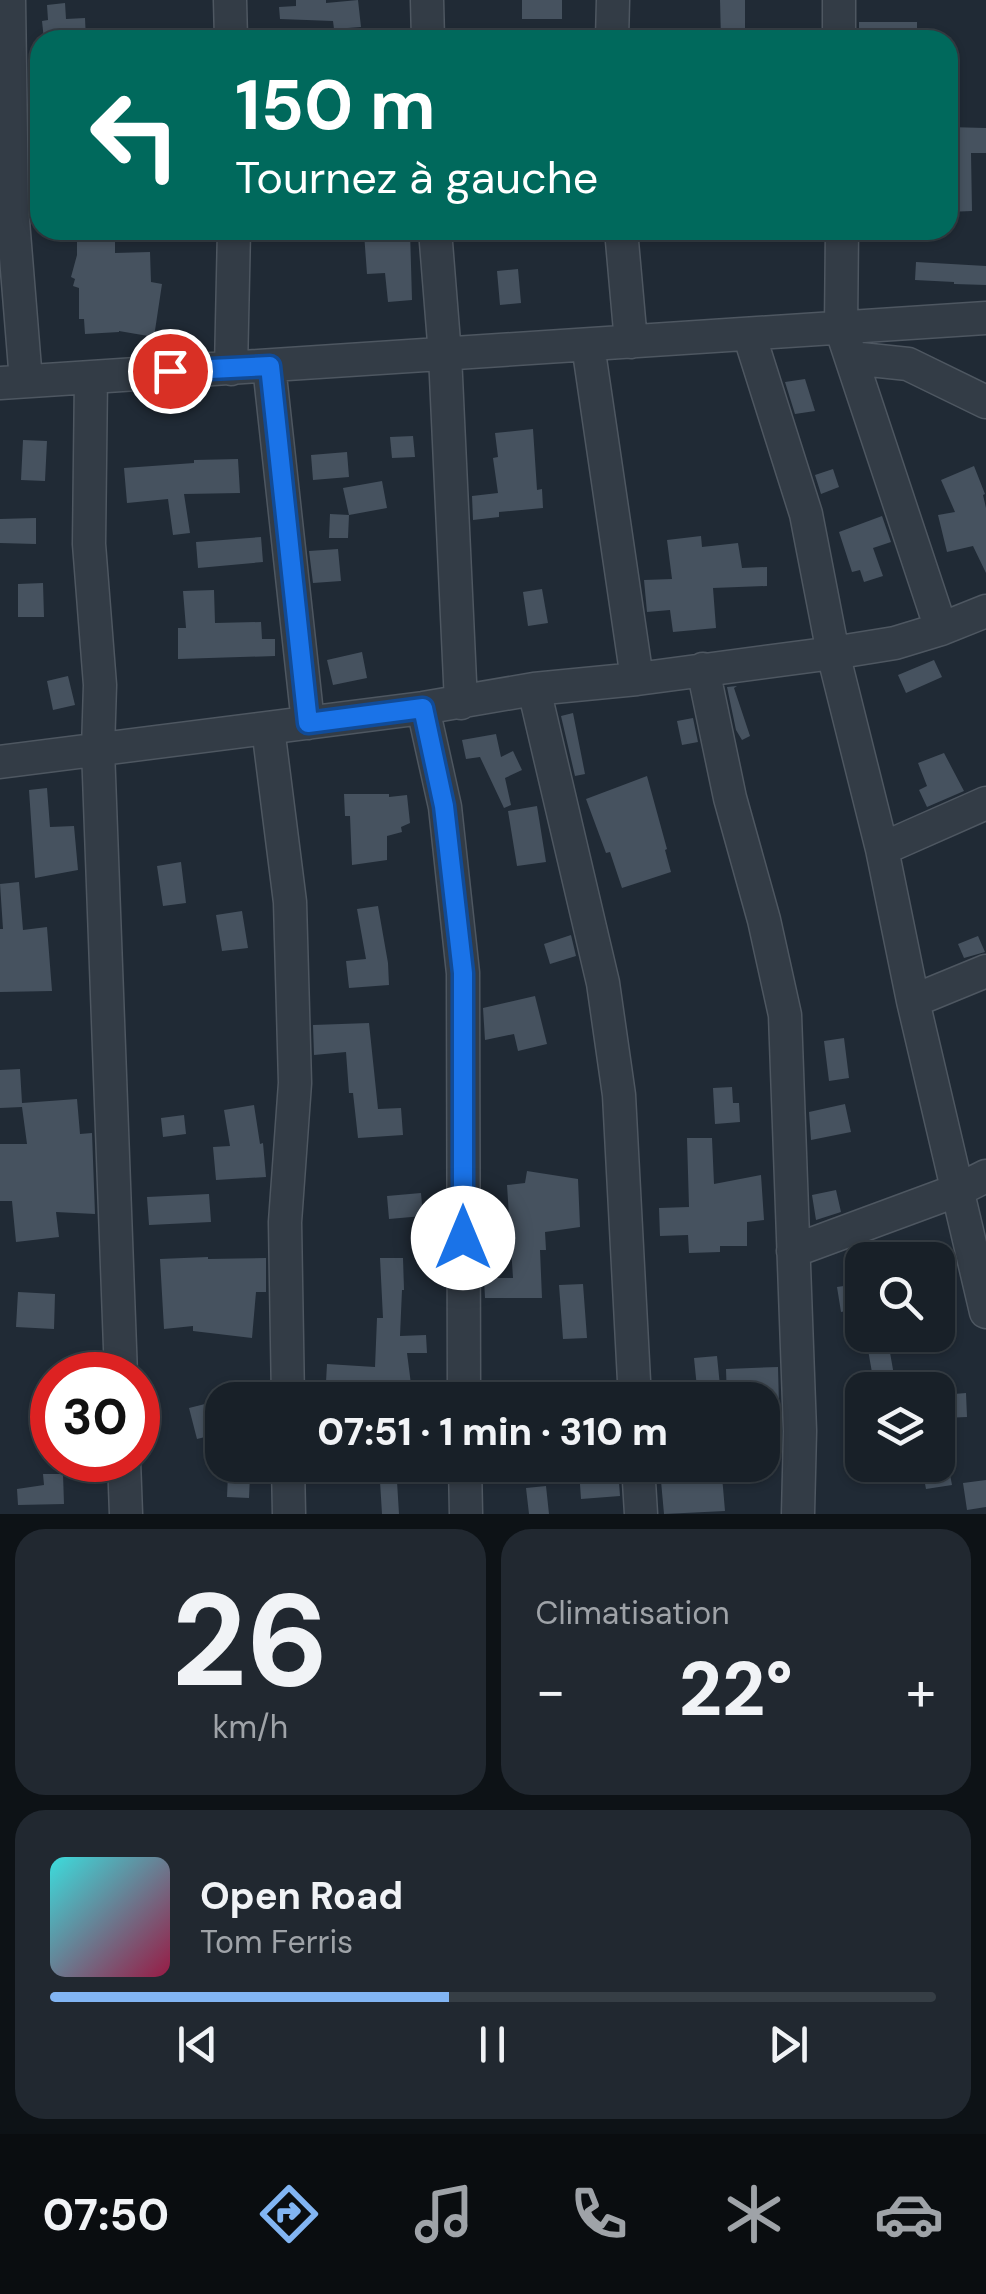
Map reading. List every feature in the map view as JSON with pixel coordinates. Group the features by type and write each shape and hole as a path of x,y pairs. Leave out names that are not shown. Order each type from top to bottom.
{"street":[{"path":"9,0 13,382 749,334 846,343 908,364 986,402"},
{"path":"230,0 231,30"},
{"path":"427,0 428,30"},
{"path":"612,0 612,30"},
{"path":"839,0 839,30"},
{"path":"231,368 234,240"},
{"path":"436,240 461,703"},
{"path":"622,240 631,342"},
{"path":"842,240 846,343 940,629"},
{"path":"846,343 986,318"},
{"path":"749,334 806,514 832,653 882,849 913,1001 972,1183 986,1312"},
{"path":"588,345 637,678"},
{"path":"270,366 308,723"},
{"path":"91,377 89,544 100,685 98,749 120,1352"},
{"path":"0,762 461,703 534,689 832,653 895,643 986,611"},
{"path":"702,670 785,1014 800,1431 798,1514"},
{"path":"534,689 603,983 616,1076 634,1382"},
{"path":"423,708 444,806 463,973 464,1382"},
{"path":"268,728 290,902 295,1083 285,1222 288,1382"},
{"path":"882,849 986,803"},
{"path":"913,1001 986,971"},
{"path":"793,1250 972,1183"},
{"path":"125,1482 126,1514"},
{"path":"288,1482 289,1514"},
{"path":"465,1482 466,1514"},
{"path":"639,1482 640,1514"}],"building":[{"path":"296,0 358,0 361,27 334,29 333,21 280,19 279,7 296,6"},
{"path":"522,0 562,0 562,19 522,19"},
{"path":"720,0 745,0 745,30 721,30"},
{"path":"65,3 66,19 85,18 86,30 43,30 42,21 48,20 47,5"},
{"path":"859,22 917,22 917,30 859,30"},
{"path":"958,127 986,128 986,153 971,153 972,211 958,212"},
{"path":"77,240 115,240 115,253 150,252 151,282 162,284 154,337 119,331 85,334 84,319 79,319 79,288 73,286 75,279 71,277"},
{"path":"365,240 410,240 412,300 388,302 385,273 367,274"},
{"path":"916,262 986,266 986,285 915,280"},
{"path":"518,269 521,303 500,305 497,271"},
{"path":"805,379 815,411 795,414 785,382"},
{"path":"533,429 537,490 542,489 543,508 499,512 499,517 473,520 472,496 498,493 493,458 498,457 495,433"},
{"path":"413,436 415,457 392,458 390,437"},
{"path":"23,440 47,441 45,481 21,480"},
{"path":"347,452 349,477 313,480 311,455"},
{"path":"238,459 240,493 184,494 190,533 173,535 168,499 127,503 124,468"},
{"path":"974,466 985,494 986,573 973,546 947,552 938,515 955,512 941,480"},
{"path":"833,469 839,487 821,494 815,475"},
{"path":"382,481 387,508 349,515 343,488"},
{"path":"330,514 349,515 348,538 329,538"},
{"path":"882,516 891,542 873,548 883,576 864,582 860,570 852,572 839,532"},
{"path":"36,518 36,544 0,543 0,519"},
{"path":"701,536 702,547 738,543 742,568 767,567 767,586 713,588 716,628 673,632 670,610 647,612 644,580 672,579 667,540"},
{"path":"261,537 263,562 198,568 196,542"},
{"path":"338,549 341,581 313,583 309,551"},
{"path":"43,583 44,617 18,617 18,584"},
{"path":"542,589 548,623 528,626 523,592"},
{"path":"214,590 215,623 261,622 262,639 275,639 275,656 178,659 178,628 186,628 183,591"},
{"path":"362,652 367,678 333,685 327,660"},
{"path":"934,660 942,677 906,693 898,675"},
{"path":"68,676 75,705 53,710 47,681"},
{"path":"737,686 734,688 750,736 742,740 736,730 727,687"},
{"path":"573,713 585,774 575,776 561,716"},
{"path":"693,718 698,742 682,745 677,721"},
{"path":"496,734 501,757 513,751 522,770 505,778 511,805 504,808 480,757 466,759 462,740"},
{"path":"944,753 964,791 927,807 919,790 927,786 918,763"},
{"path":"647,776 671,872 622,888 586,799"},
{"path":"47,788 50,827 74,826 78,870 35,878 29,790"},
{"path":"344,794 407,795 410,823 401,827 402,832 387,836 387,860 352,865 350,816 345,816"},
{"path":"537,806 546,862 517,866 508,811"},
{"path":"181,862 186,903 163,906 157,866"},
{"path":"19,882 23,930 47,927 52,991 0,992 0,884"},
{"path":"378,906 389,985 349,988 346,961 366,959 357,909"},
{"path":"242,911 248,948 222,951 216,915"},
{"path":"571,935 576,956 550,964 544,944"},
{"path":"978,936 985,952 964,958 958,944"},
{"path":"535,996 547,1044 518,1051 514,1034 485,1040 483,1008"},
{"path":"369,1023 378,1109 401,1108 403,1135 358,1138 346,1052 314,1055 313,1025"},
{"path":"844,1038 849,1078 829,1081 824,1041"},
{"path":"20,1069 22,1103 77,1099 80,1134 92,1133 95,1214 56,1212 59,1237 16,1242 12,1201 0,1201 0,1144 27,1144 22,1107 0,1108 0,1070"},
{"path":"732,1087 733,1103 739,1103 740,1122 715,1124 713,1088"},
{"path":"845,1104 851,1132 811,1140 809,1112"},
{"path":"254,1105 266,1177 216,1180 213,1147 230,1146 224,1110"},
{"path":"184,1115 186,1134 163,1137 161,1118"},
{"path":"687,1138 712,1138 714,1184 761,1175 764,1220 747,1222 747,1246 720,1246 720,1252 689,1253 688,1235 660,1236 659,1208 689,1207"},
{"path":"527,1171 578,1179 580,1227 545,1232 546,1250 540,1250 542,1298 485,1298 484,1278 513,1278 507,1185 525,1183"},
{"path":"836,1190 841,1212 816,1220 812,1195"},
{"path":"421,1193 423,1216 389,1219 387,1196"},
{"path":"209,1194 211,1222 149,1225 147,1197"},
{"path":"266,1258 266,1292 256,1292 252,1338 193,1331 193,1326 164,1329 160,1259"},
{"path":"380,1258 403,1258 400,1336 426,1335 427,1353 407,1353 411,1382 326,1382 327,1364 375,1367 377,1318 383,1318"},
{"path":"583,1284 587,1338 563,1339 559,1285"},
{"path":"845,1286 845,1311 841,1312 837,1287"},
{"path":"18,1292 55,1294 54,1329 16,1327"},
{"path":"868,1352 890,1352 893,1372 872,1372"},
{"path":"717,1356 720,1382 696,1382 694,1358"},
{"path":"778,1367 778,1382 726,1382 726,1369"},
{"path":"966,1393 967,1417 955,1418 955,1394"},
{"path":"205,1404 205,1437 197,1439 189,1408"},
{"path":"986,1480 986,1507 967,1510 963,1483"},
{"path":"44,1482 63,1482 64,1504 18,1505 17,1489"},
{"path":"228,1482 250,1482 249,1498 227,1497"},
{"path":"380,1482 397,1482 399,1514 382,1514"},
{"path":"580,1482 619,1482 620,1496 581,1499"},
{"path":"661,1482 723,1482 725,1511 664,1514"},
{"path":"925,1482 951,1482 952,1485 926,1489"},
{"path":"546,1486 549,1514 529,1514 526,1488"}],"route":[{"path":"170,371 270,366 308,723 423,708 444,806 463,973 463,1238"}]}
